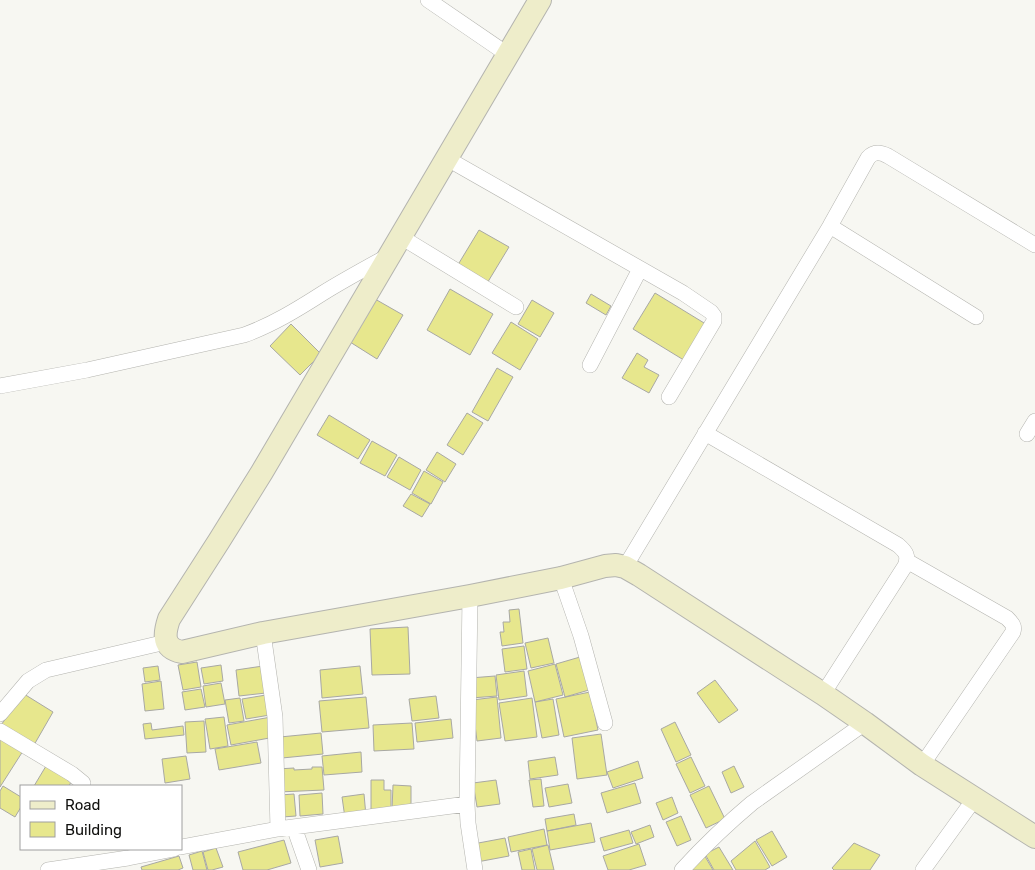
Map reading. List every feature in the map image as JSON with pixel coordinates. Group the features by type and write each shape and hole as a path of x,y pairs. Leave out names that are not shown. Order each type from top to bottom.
{"street":[{"path":"428,0 507,54"},
{"path":"540,0 262,472 169,618 166,628 166,642 171,648 182,652 263,633 470,596 616,565 639,575 823,694 922,765 975,798 1032,829"},
{"path":"625,568 830,226 868,158 875,152 888,156 1035,245"},
{"path":"446,158 683,293 711,312 714,316 714,321 669,397"},
{"path":"830,226 976,317"},
{"path":"396,246 516,307"},
{"path":"0,386 87,370 250,333 287,315 396,246"},
{"path":"590,364 640,269"},
{"path":"705,433 898,545 907,555 907,561 899,577 823,694"},
{"path":"907,561 1008,618 1014,627 1013,632 922,765"},
{"path":"561,578 581,636 606,723"},
{"path":"470,596 467,804 475,870"},
{"path":"263,633 275,717 278,829"},
{"path":"0,714 28,681 46,670 166,642"},
{"path":"682,870 736,816 752,803 865,723"},
{"path":"0,731 83,782"},
{"path":"923,870 975,798"},
{"path":"182,847 278,829 467,804"},
{"path":"294,827 309,870"},
{"path":"48,870 131,864 171,850"}],"building":[{"path":"479,230 509,247 486,285 456,268"},
{"path":"450,289 493,314 470,355 427,330"},
{"path":"655,293 709,326 687,362 633,329"},
{"path":"591,294 611,306 606,315 586,303"},
{"path":"375,299 403,315 377,359 350,342"},
{"path":"532,300 554,313 540,337 518,324"},
{"path":"511,322 538,339 520,370 492,353"},
{"path":"291,324 321,354 300,375 270,346"},
{"path":"637,353 648,360 644,367 659,375 649,393 622,378"},
{"path":"497,368 513,377 488,421 472,412"},
{"path":"467,413 483,423 463,455 447,445"},
{"path":"329,415 370,440 358,459 317,435"},
{"path":"372,441 397,455 385,476 360,463"},
{"path":"437,452 456,464 445,482 426,470"},
{"path":"399,457 421,470 410,490 387,477"},
{"path":"424,471 443,482 431,504 412,493"},
{"path":"411,494 430,504 422,517 403,506"},
{"path":"519,609 523,643 502,646 500,632 504,632 503,622 510,622 509,610"},
{"path":"408,627 410,674 372,675 370,629"},
{"path":"548,638 554,663 531,668 525,643"},
{"path":"524,646 527,669 505,672 502,649"},
{"path":"580,657 589,690 565,697 556,664"},
{"path":"197,662 201,687 183,690 178,665"},
{"path":"555,664 563,695 535,702 528,671"},
{"path":"221,665 223,681 204,684 201,668"},
{"path":"158,666 160,680 145,682 143,668"},
{"path":"263,666 266,693 239,696 236,670"},
{"path":"360,666 363,694 322,698 320,670"},
{"path":"524,671 527,696 499,700 496,675"},
{"path":"495,676 497,696 471,698 470,678"},
{"path":"715,680 738,710 719,723 697,693"},
{"path":"161,681 164,709 145,711 142,684"},
{"path":"221,683 225,704 206,707 203,686"},
{"path":"201,689 205,707 185,710 182,692"},
{"path":"590,692 598,730 564,737 556,699"},
{"path":"24,694 53,712 34,745 1,725"},
{"path":"266,695 270,715 246,719 242,699"},
{"path":"436,696 439,718 412,721 409,699"},
{"path":"366,697 369,728 322,732 319,701"},
{"path":"497,697 501,738 477,741 472,700"},
{"path":"240,698 244,721 229,723 225,700"},
{"path":"532,698 537,737 505,741 499,703"},
{"path":"553,699 559,735 542,738 535,702"},
{"path":"224,717 228,746 210,749 205,719"},
{"path":"271,717 275,737 231,745 227,725"},
{"path":"451,719 453,738 417,742 415,723"},
{"path":"204,721 206,752 187,753 185,722"},
{"path":"675,722 691,755 676,762 661,729"},
{"path":"151,723 152,730 183,726 184,735 145,739 143,724"},
{"path":"412,723 414,749 374,751 373,725"},
{"path":"321,733 323,754 282,758 280,737"},
{"path":"601,734 607,775 577,779 572,738"},
{"path":"0,736 23,751 0,787"},
{"path":"257,742 261,763 219,770 215,749"},
{"path":"361,752 362,772 324,775 322,756"},
{"path":"186,756 190,779 165,783 162,759"},
{"path":"555,757 558,775 530,779 528,761"},
{"path":"691,757 705,786 690,793 676,764"},
{"path":"638,761 643,778 613,788 607,772"},
{"path":"46,766 71,782 70,785 35,785"},
{"path":"734,766 744,787 731,793 722,772"},
{"path":"312,767 322,767 324,790 278,792 277,769 312,769"},
{"path":"541,779 544,806 533,807 529,780"},
{"path":"371,780 384,780 384,790 391,790 391,812 371,812"},
{"path":"496,780 500,804 477,807 473,783"},
{"path":"635,783 641,803 607,813 601,793"},
{"path":"568,784 572,803 549,807 545,788"},
{"path":"393,785 411,786 411,810 392,810"},
{"path":"3,786 20,796 20,809 15,817 0,808 0,791"},
{"path":"709,786 725,819 706,828 690,795"},
{"path":"322,793 323,814 300,816 299,795"},
{"path":"294,794 296,816 282,817 280,795"},
{"path":"364,794 366,816 345,818 342,797"},
{"path":"672,797 678,813 663,820 656,803"},
{"path":"574,814 576,825 547,831 545,819"},
{"path":"681,816 691,840 677,846 666,822"},
{"path":"591,823 595,842 550,850 547,831"},
{"path":"650,825 654,837 636,844 631,832"},
{"path":"544,829 547,845 511,852 508,837"},
{"path":"629,830 633,843 604,851 600,838"},
{"path":"772,831 787,857 772,866 756,840"},
{"path":"338,836 343,863 320,867 315,840"},
{"path":"505,838 509,856 477,862 473,844"},
{"path":"284,840 291,863 267,870 243,870 238,852"},
{"path":"755,841 770,867 765,870 736,870 731,861"},
{"path":"854,843 880,855 870,870 834,870 832,868"},
{"path":"639,844 646,865 629,870 608,870 603,856"},
{"path":"548,845 554,870 537,870 532,849"},
{"path":"719,847 733,870 714,870 705,854"},
{"path":"216,848 223,867 208,870 203,852"},
{"path":"531,849 535,870 522,870 518,852"},
{"path":"202,851 207,870 193,870 189,855"},
{"path":"703,853 713,870 685,870"},
{"path":"179,856 183,868 178,870 142,870 141,867"}]}
